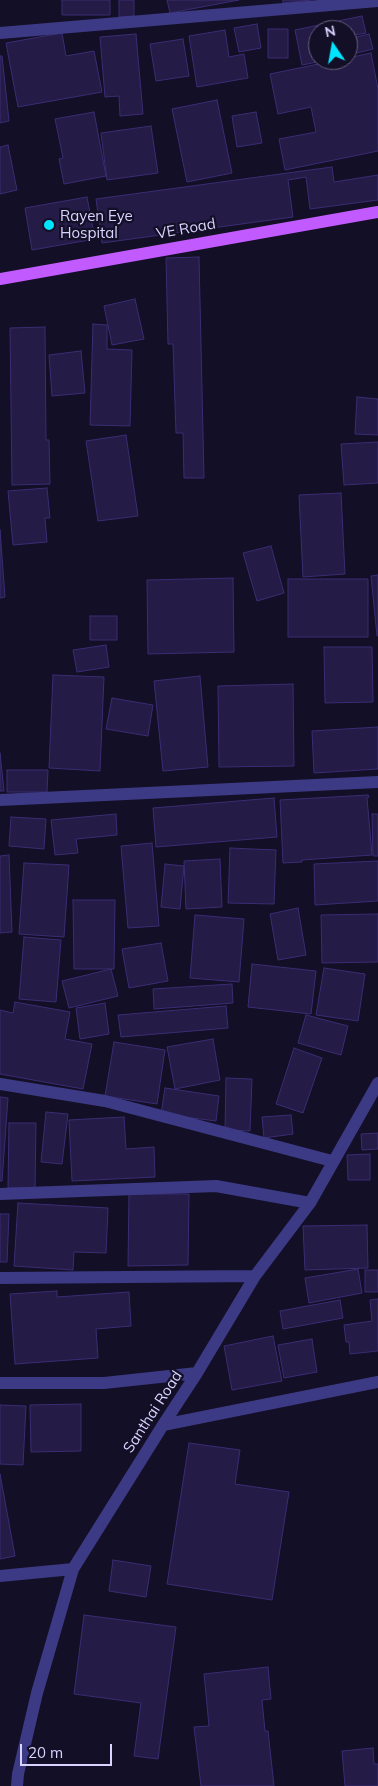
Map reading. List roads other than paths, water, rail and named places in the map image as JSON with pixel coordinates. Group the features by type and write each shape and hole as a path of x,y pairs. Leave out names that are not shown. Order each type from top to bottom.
{"main road":[{"name":"VE Road","path":"0,279 378,212"}],"street":[{"path":"0,33 378,1"},
{"path":"0,800 378,782"},
{"name":"Santhai Road","path":"17,1786 18,1774 37,1693 73,1569 197,1373 255,1276 310,1203 378,1083"},
{"path":"0,1084 105,1101 332,1162"},
{"path":"0,1194 216,1186 310,1203"},
{"path":"0,1278 255,1276"},
{"path":"0,1384 104,1383 197,1373"},
{"path":"163,1425 378,1382"},
{"path":"0,1576 73,1569"}],"place":[{"name":"Rayen Eye Hospital","path":"49,225"}]}
